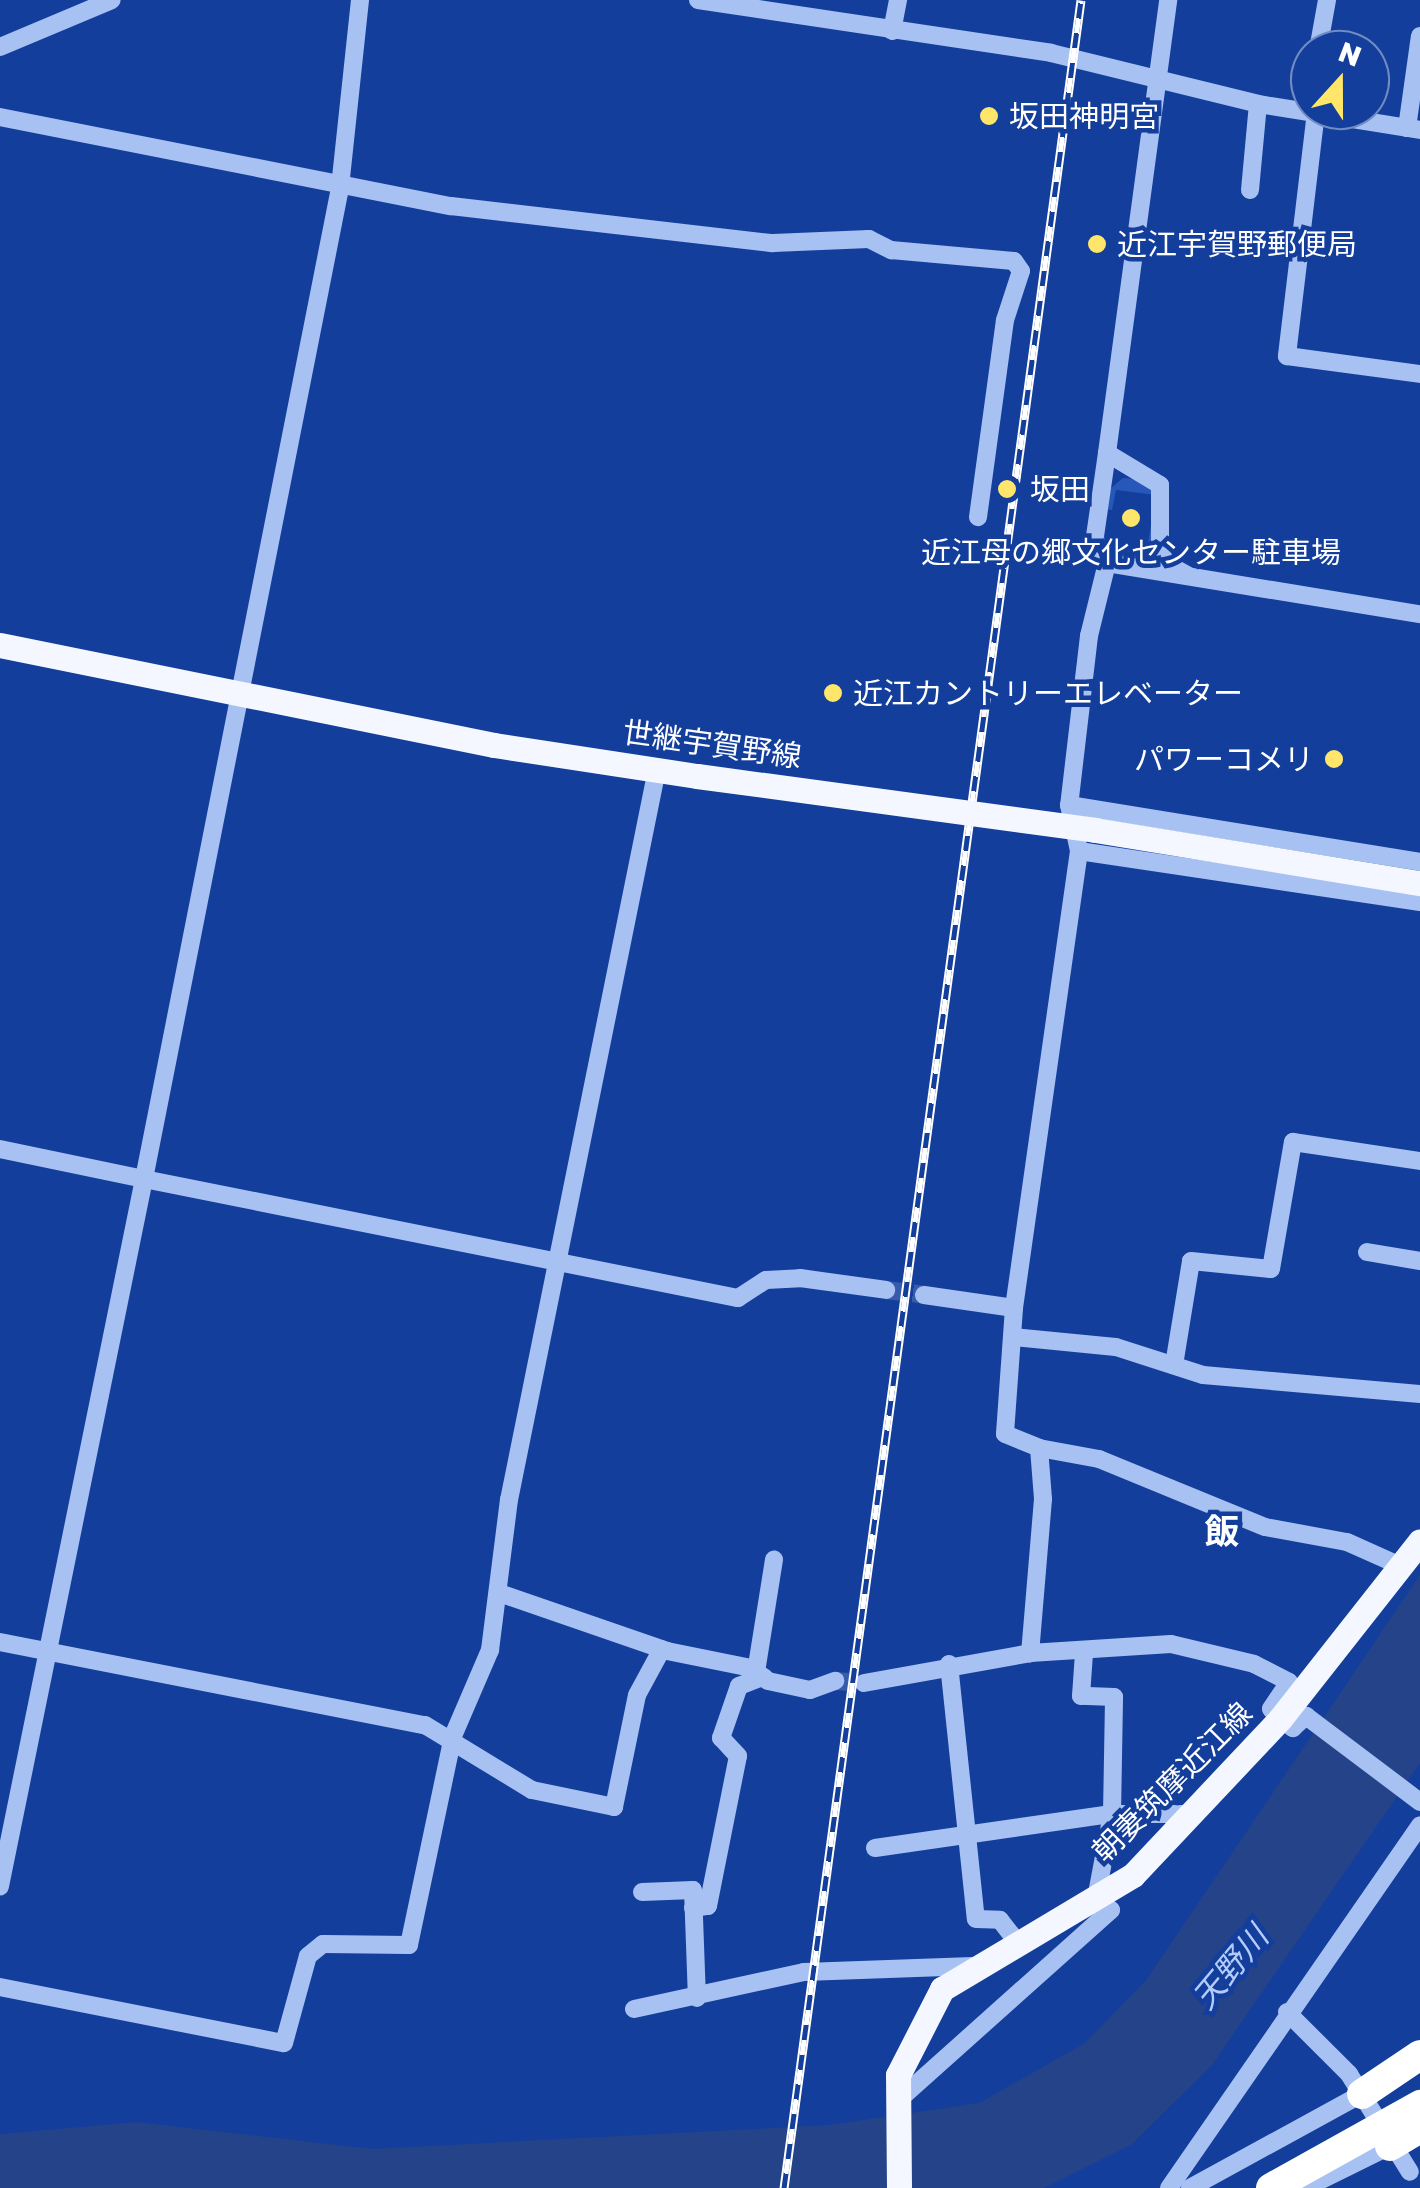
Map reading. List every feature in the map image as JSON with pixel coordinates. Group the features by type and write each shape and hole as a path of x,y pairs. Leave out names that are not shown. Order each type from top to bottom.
{"highway":[{"path":"1358,2088 1420,2055"},
{"path":"1270,2188 1420,2105"},
{"path":"1402,2147 1420,2128"}],"main road":[{"name":"世継宇賀野線","path":"0,645 242,694 697,776 1094,830 1420,882"},
{"name":"朝妻筑摩近江線","path":"898,2188 902,2104 898,2076 922,2016 974,1966 1133,1876 1293,1718 1420,1541"}],"street":[{"path":"0,47 112,0"},
{"path":"0,1886 242,694 340,188 360,0"},
{"path":"698,0 1154,77 1258,104 1290,106"},
{"path":"892,31 898,0"},
{"path":"1168,0 1154,77 1094,544 1107,562 1134,568 1420,614"},
{"path":"1322,30 1327,0"},
{"path":"1414,129 1420,36"},
{"path":"1250,190 1258,104"},
{"path":"0,117 340,188 772,243 868,238 891,250 1014,261 1021,270 1005,320 978,516"},
{"path":"1309,130 1287,356 1420,374"},
{"path":"1107,453 1130,472 1160,485 1160,548 1166,563 1189,576"},
{"path":"1100,495 1130,472"},
{"path":"1134,568 1160,548"},
{"path":"1107,562 1095,588 1069,805 1079,851 1014,1308 1005,1434 1040,1448 1099,1459 1265,1527 1347,1542 1403,1567"},
{"path":"0,1987 284,2044 308,1956 323,1944 409,1945 453,1736 490,1650 509,1500 564,1264 657,769"},
{"path":"1069,805 1420,862"},
{"path":"1079,851 1420,902"},
{"path":"1174,1365 1191,1261 1270,1269 1293,1142 1420,1161"},
{"path":"0,1149 738,1298 766,1280 800,1278 886,1290"},
{"path":"1367,1252 1420,1260"},
{"path":"924,1296 1014,1308"},
{"path":"1014,1337 1116,1347 1174,1365 1420,1394"},
{"path":"1030,1653 1040,1448"},
{"path":"759,1675 774,1558"},
{"path":"499,1593 662,1649 810,1690 835,1681"},
{"path":"0,1642 453,1736 532,1790 614,1807 637,1695 662,1649"},
{"path":"864,1683 949,1664 1030,1653 1084,1653 1171,1644 1254,1664 1289,1682 1270,1709 1293,1718 1418,1800"},
{"path":"902,2104 1111,1910 1096,1899 1112,1814 1114,1698 1081,1696 1084,1653"},
{"path":"949,1664 976,1920 1000,1920 1018,1943"},
{"path":"693,1908 708,1906 738,1756 721,1738 739,1686 759,1675"},
{"path":"875,1848 1112,1814 1193,1814"},
{"path":"1170,2188 1287,2012 1420,1826"},
{"path":"642,1892 693,1890 696,1998"},
{"path":"634,2009 804,1972 974,1966"},
{"path":"1287,2012 1358,2088 1402,2147 1411,2176"},
{"path":"1190,2188 1358,2088 1420,2040"},
{"path":"1305,2188 1402,2147"}],"shaded area":[{"path":"1123,478 1147,480 1162,500 1152,550 1131,562 1108,556 1101,529 1107,542 1147,548 1156,495 1116,490 1112,510 1105,509 1110,489"}],"water":[{"name":"天野川","path":"1420,1575 1420,1763 1212,2065 1131,2145 1044,2188 0,2188 0,2134 137,2122 372,2149 829,2125 979,2103 1085,2043 1147,1979"}],"tunnel":[{"path":"886,1290 924,1295"},
{"path":"835,1681 864,1683"}],"railway":[{"path":"784,2188 1081,0"}],"place":[{"name":"坂田神明宮","path":"989,116"},
{"name":"近江宇賀野郵便局","path":"1097,244"},
{"name":"坂田","path":"1007,489"},
{"name":"近江母の郷文化センター駐車場","path":"1131,518"},
{"name":"近江カントリーエレベーター","path":"833,693"},
{"name":"パワーコメリ","path":"1334,759"}],"district":[{"name":"飯","path":"1222,1531"}]}
